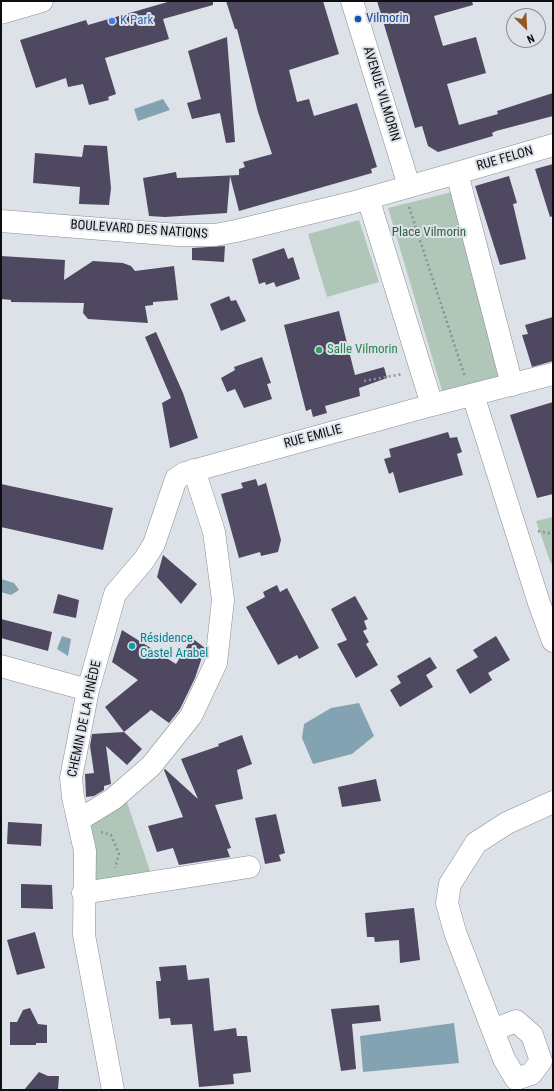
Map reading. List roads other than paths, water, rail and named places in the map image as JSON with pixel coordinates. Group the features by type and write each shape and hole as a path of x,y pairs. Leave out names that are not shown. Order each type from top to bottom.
{"street":[{"path":"1,13 42,1"},
{"name":"AVENUE VILMORIN","path":"352,1 409,195"},
{"name":"RUE FELON","path":"457,173 553,145"},
{"path":"512,385 457,173 409,195 368,198 432,405 469,388 512,385 553,374"},
{"name":"BOULEVARD DES NATIONS","path":"1,221 178,235 214,235 236,232 368,198"},
{"path":"469,388 553,641"},
{"name":"RUE EMILIE","path":"194,470 432,405"},
{"path":"78,817 87,815 113,799 151,766 191,716 216,662 223,600 214,532 194,470"},
{"name":"CHEMIN DE LA PINÈDE","path":"113,1090 84,935 83,893 85,852 73,797 71,778 88,690 115,594 144,560 154,544 176,479 185,473 194,470"},
{"path":"1,666 88,690"},
{"path":"493,1030 455,932 447,903 450,884 476,843 507,823 553,802"},
{"path":"83,893 249,867"}],"water":[{"path":"163,99 170,110 138,121 134,109"},
{"path":"1,579 14,583 19,590 11,595 1,592"},
{"path":"62,636 71,639 68,656 57,649"},
{"path":"359,703 374,736 352,754 313,764 302,738 304,724 331,708"},
{"path":"454,1023 459,1063 363,1072 360,1036"}],"place":[{"name":"Vilmorin","path":"358,19"},
{"name":"K Park","path":"112,21"},
{"name":"Salle Vilmorin","path":"319,350"},
{"name":"Résidence Castel Arabel","path":"132,646"}],"park label":[{"name":"Place Vilmorin","path":"429,233"}]}
